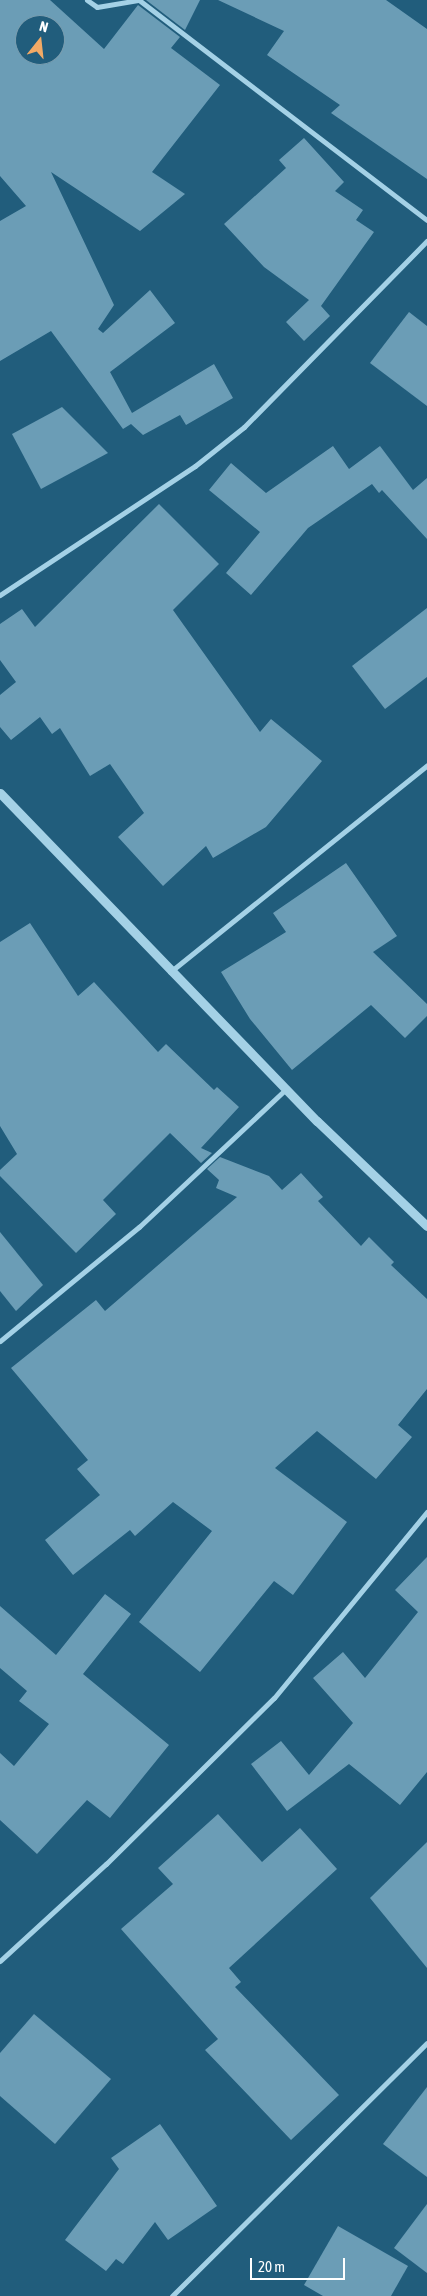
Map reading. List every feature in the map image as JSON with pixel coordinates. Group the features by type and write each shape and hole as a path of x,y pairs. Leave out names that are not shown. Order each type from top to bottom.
{"street":[{"path":"87,0 97,7 139,0 427,220"},
{"path":"0,595 195,466 244,427 427,241"},
{"path":"170,972 427,765"},
{"path":"0,792 170,972 288,1088 317,1121 427,1226"},
{"path":"0,1341 139,1227 288,1088"},
{"path":"0,1961 106,1864 274,1698 427,1512"},
{"path":"172,2296 427,2043"}],"building":[{"path":"0,0 50,0 104,49 138,5 180,37 171,48 220,85 152,172 185,194 140,231 51,172 114,305 98,329 103,333 150,290 175,323 110,372 132,413 214,364 233,398 186,425 180,415 143,435 131,424 123,429 51,331 0,361 0,221 26,206 0,176"},
{"path":"146,0 200,0 185,30"},
{"path":"218,0 386,0 427,29 427,179 331,113 340,105 267,55 284,31"},
{"path":"304,138 344,182 335,191 363,210 356,220 374,232 321,306 330,316 304,341 286,322 309,300 264,267 224,224 286,168 279,160"},
{"path":"409,312 427,326 427,406 370,363"},
{"path":"62,407 108,453 41,489 12,434"},
{"path":"333,446 349,469 380,446 413,490 427,478 427,539 382,490 379,493 372,484 308,528 251,595 226,573 260,532 209,490 231,463 266,493"},
{"path":"159,504 219,564 173,610 260,732 271,719 322,761 266,827 213,858 206,846 163,886 118,837 144,813 110,764 90,776 60,728 52,734 40,717 11,740 0,727 0,695 16,682 0,660 0,624 22,609 35,627"},
{"path":"427,608 427,677 385,709 352,666"},
{"path":"346,863 397,936 373,952 427,1004 427,1016 405,1038 371,1005 292,1070 250,1019 221,972 286,932 273,913"},
{"path":"30,923 78,996 94,982 158,1052 166,1044 214,1090 217,1087 239,1107 201,1148 212,1153 201,1163 170,1133 103,1200 116,1214 76,1253 0,1176 0,1170 17,1154 0,1126 0,942"},
{"path":"220,1157 269,1176 282,1190 301,1173 323,1197 318,1201 361,1246 369,1237 394,1262 391,1265 427,1299 427,1389 398,1425 412,1437 376,1479 317,1431 275,1468 347,1522 293,1595 274,1581 200,1672 139,1622 212,1531 173,1502 135,1536 130,1530 73,1575 45,1540 100,1495 77,1469 88,1460 11,1368 96,1300 105,1311 237,1197 216,1188 219,1180 207,1169"},
{"path":"0,1232 43,1285 16,1311 0,1291"},
{"path":"427,1557 427,1772 400,1805 349,1764 287,1811 251,1764 281,1741 309,1775 353,1723 313,1678 343,1652 365,1678 418,1612 395,1590"},
{"path":"105,1594 131,1614 83,1674 169,1745 110,1818 87,1800 37,1854 0,1820 0,1753 14,1766 49,1724 19,1701 27,1691 0,1668 0,1606 56,1655"},
{"path":"218,1814 262,1862 300,1828 337,1869 229,1968 241,1982 235,1987 339,2095 291,2140 205,2050 218,2039 121,1929 173,1884 158,1868"},
{"path":"427,1842 427,1968 370,1898"},
{"path":"34,2014 111,2079 55,2144 0,2096 0,2053"},
{"path":"427,2087 427,2177 383,2144"},
{"path":"160,2124 217,2206 168,2240 155,2222 123,2264 116,2259 106,2271 65,2240 119,2169 111,2158"},
{"path":"427,2204 427,2273 394,2248"},
{"path":"338,2226 408,2266 391,2296 323,2296 304,2285"}]}
